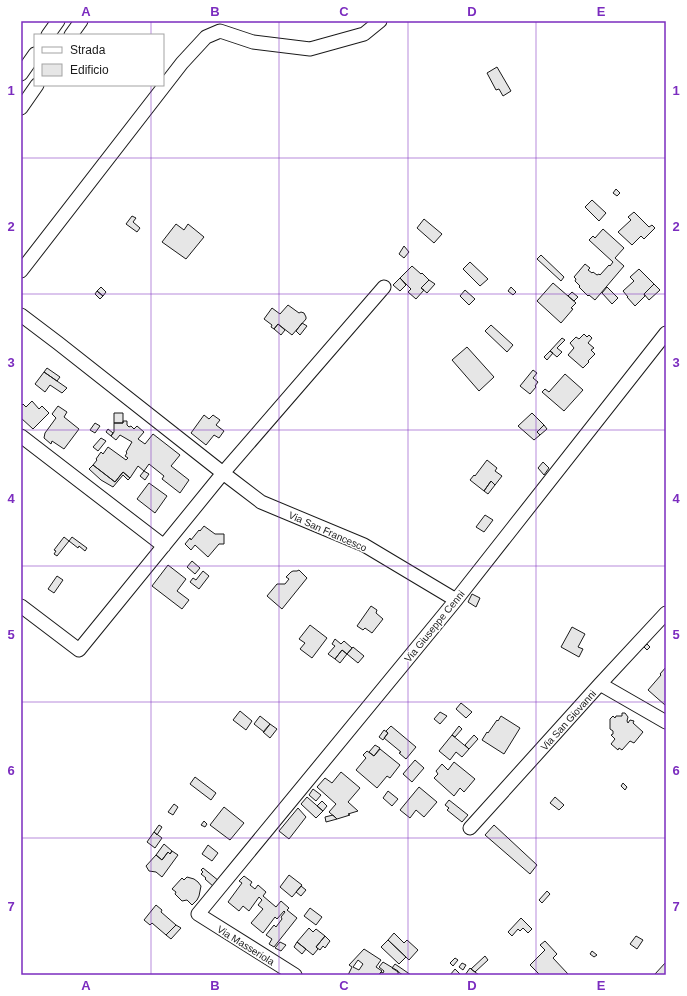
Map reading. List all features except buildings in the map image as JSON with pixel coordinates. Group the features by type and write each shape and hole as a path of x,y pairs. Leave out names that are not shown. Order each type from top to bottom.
{"street":[{"path":"49,34 58,21"},
{"path":"72,34 81,21"},
{"path":"21,271 182,63 206,37 220,31 253,42 310,49 364,34 380,21"},
{"path":"21,74 34,55"},
{"path":"21,108 36,86"},
{"path":"21,606 79,650 223,473 384,288"},
{"name":"Via San Francesco","path":"21,315 261,502 364,545 456,600"},
{"name":"Via Giuseppe Cenni","path":"198,914 456,600 666,334"},
{"path":"21,436 164,546"},
{"name":"Via San Giovanni","path":"470,828 666,613"},
{"path":"600,684 666,722"},
{"name":"Via Masseriola","path":"198,914 295,975"}]}
